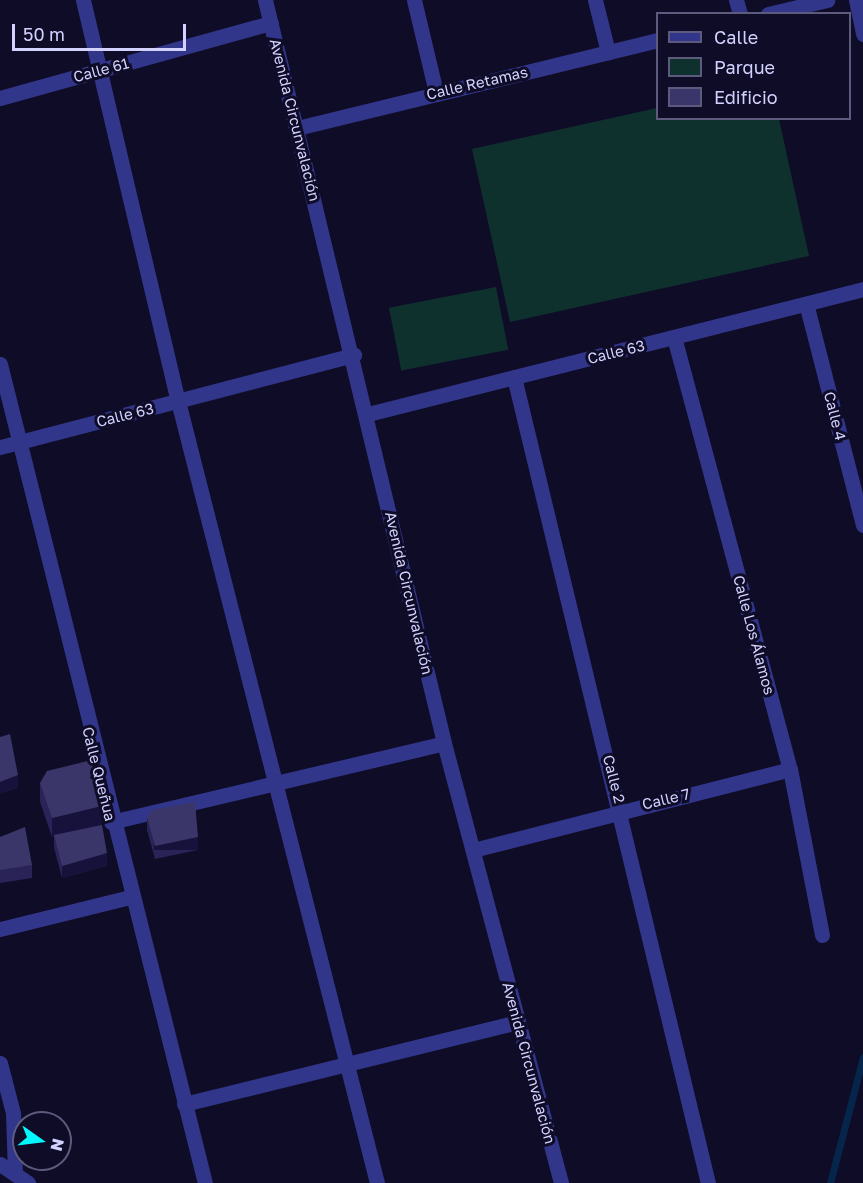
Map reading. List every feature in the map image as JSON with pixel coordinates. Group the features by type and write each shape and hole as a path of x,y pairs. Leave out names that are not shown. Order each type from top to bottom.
{"street":[{"path":"83,0 178,401 351,1065 377,1183"},
{"name":"Avenida Circunvalación","path":"266,0 354,355 444,743 561,1183"},
{"path":"414,0 436,92"},
{"path":"595,0 608,52"},
{"path":"776,12 827,0"},
{"path":"855,0 863,34"},
{"name":"Calle 61","path":"0,98 271,23"},
{"name":"Calle Retamas","path":"297,128 436,92 656,40"},
{"name":"Calle 63","path":"368,414 674,337 807,307 863,289"},
{"name":"Calle 4","path":"807,307 863,525"},
{"name":"Calle Los Álamos","path":"674,337 790,769 822,935"},
{"name":"Calle 63","path":"0,447 354,355"},
{"name":"Calle Queñua","path":"0,364 111,822 205,1183"},
{"name":"Calle 2","path":"513,377 621,809 708,1183"},
{"path":"111,822 444,743"},
{"name":"Calle 7","path":"473,850 621,809 790,769"},
{"path":"0,928 130,897"},
{"path":"184,1104 351,1065 518,1022"},
{"path":"0,1063 13,1113 21,1179"},
{"path":"0,1164 21,1179"}],"green space":[{"path":"656,108 656,120 779,120 809,256 510,322 472,149"},
{"path":"496,287 508,350 401,371 389,308"}],"building":[{"path":"10,734 18,775 0,782 0,737"},
{"path":"96,759 102,806 52,818 40,783 47,771"},
{"path":"195,802 198,837 155,846 147,817 152,810"},
{"path":"102,825 107,853 62,866 54,835"},
{"path":"25,827 32,865 0,870 0,837"}],"waterway":[{"path":"830,1183 863,1057"}]}
